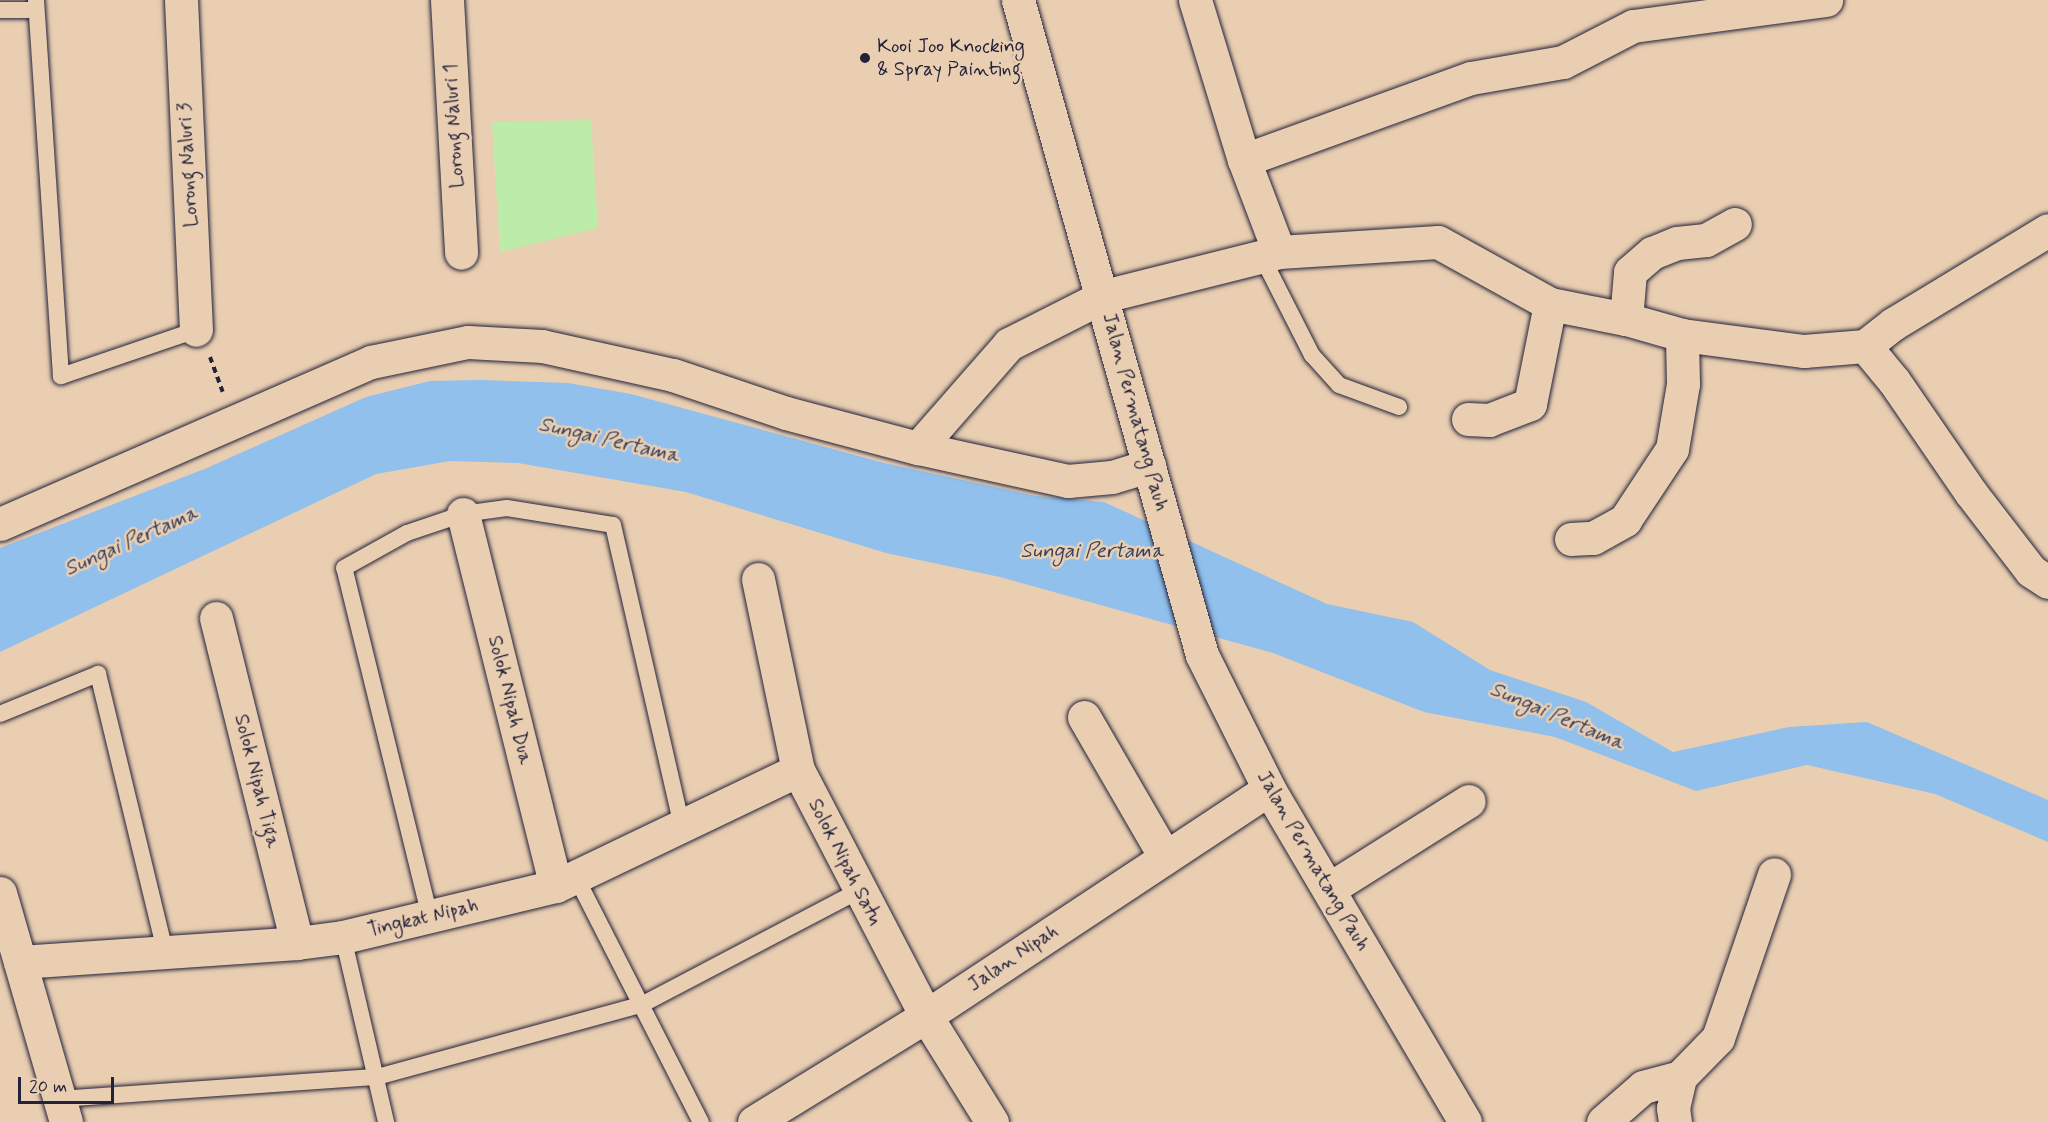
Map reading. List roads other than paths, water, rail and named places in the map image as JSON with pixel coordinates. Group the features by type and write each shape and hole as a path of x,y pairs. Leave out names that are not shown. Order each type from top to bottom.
{"street":[{"name":"Lorong Naluri 3","path":"181,0 196,330"},
{"name":"Lorong Naluri 1","path":"447,0 461,253"},
{"name":"Jalan Permatang Pauh","path":"1018,0 1104,296 1202,655 1269,789 1464,1122"},
{"path":"1196,0 1270,254"},
{"path":"1244,160 1471,78 1563,62 1633,26 1826,0"},
{"path":"1626,319 1630,272 1652,253 1677,243 1706,240 1735,224"},
{"path":"918,448 1009,344 1104,296 1270,254 1438,242 1550,304 1626,319 1682,335 1804,351 1865,346 1893,324 2048,230"},
{"path":"1468,419 1489,420 1530,404 1550,304"},
{"path":"1571,540 1593,538 1625,520 1672,449 1683,384 1682,335"},
{"path":"0,524 371,362 468,342 542,346 673,375 786,413 918,448 1068,481 1113,477 1149,466"},
{"path":"1865,346 1894,381 1971,493 2031,571 2048,582"},
{"name":"Solok Nipah Dua","path":"463,514 567,883"},
{"name":"Solok Nipah Satu","path":"758,579 798,770 858,891 926,1016 992,1122"},
{"name":"Solok Nipah Tiga","path":"216,618 297,943"},
{"path":"1084,717 1165,857"},
{"name":"Tingkat Nipah","path":"20,962 166,955 297,943 343,937 430,917 567,883 798,770"},
{"name":"Jalan Nipah","path":"754,1122 926,1016 1269,789"},
{"path":"1329,889 1469,801"},
{"path":"1603,1122 1643,1088 1680,1077 1718,1038 1774,874"},
{"path":"2,907 63,1110"},
{"path":"1675,1122 1673,1108 1680,1077"}],"lane":[{"path":"0,10 36,5 61,376 196,330"},
{"path":"1270,254 1312,355 1339,386 1399,407"},
{"path":"430,917 344,568 407,533 463,514 507,508 613,525 682,827"},
{"path":"0,714 98,674 166,955"},
{"path":"567,883 643,1004 700,1122"},
{"path":"63,1110 377,1077 643,1004 858,891"},
{"path":"343,937 386,1122"}],"water":[{"name":"Sungai Pertama","path":"430,381 568,383 631,394 884,463 1036,496 1104,502 1327,604 1413,622 1490,670 1586,702 1673,752 1789,727 1867,722 2048,800 2048,842 1935,794 1807,765 1696,791 1555,737 1424,712 1273,653 1000,577 886,553 686,492 518,463 450,461 376,474 0,652 0,548 207,468 366,397"}],"place":[{"name":"Kooi Joo Knocking & Spray Painting","path":"865,58"}]}
